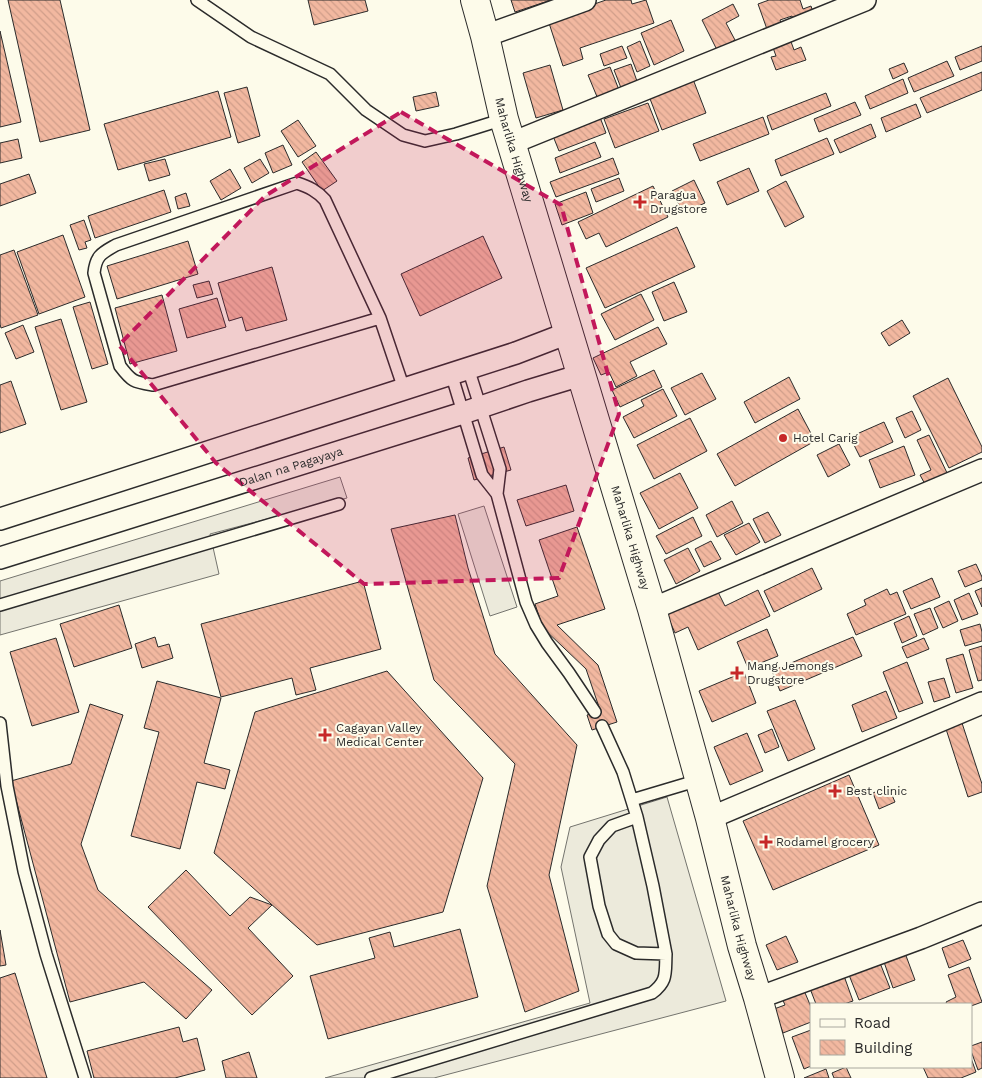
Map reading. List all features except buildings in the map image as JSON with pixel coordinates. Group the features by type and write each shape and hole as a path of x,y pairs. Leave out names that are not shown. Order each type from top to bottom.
{"highway":[{"name":"Maharlika Highway","path":"475,0 508,131 652,609 700,780 742,946 780,1078"}],"street":[{"path":"485,36 585,0"},
{"path":"508,131 865,0"},
{"path":"0,520 516,353 568,333"},
{"name":"Dalan na Pagayaya","path":"0,558 581,375"},
{"path":"652,609 982,470"},
{"path":"710,818 982,703"},
{"path":"758,998 921,938 982,913"}],"lane":[{"path":"197,0 251,38 330,74 366,110 402,135 425,141 456,134 508,131"},
{"path":"380,318 153,385 136,382 127,376 120,366 94,272 96,261 103,252 116,245 297,183 308,186 319,193 325,200 380,318 404,389"},
{"path":"460,370 472,410 482,475 497,494"},
{"path":"460,370 472,410 500,469 497,494 526,602 536,625 595,712"},
{"path":"0,605 339,504"},
{"path":"0,723 7,786 24,871 46,954 85,1078"},
{"path":"371,1078 652,993 660,987 665,978 666,954 653,886 632,800 623,772 602,726"},
{"path":"632,800 700,780"},
{"path":"637,817 612,826 599,840 590,857 599,906 608,934 616,944 636,952 666,954"}],"highlighted area":[{"path":"401,112 561,205 619,414 559,578 364,584 216,463 119,345 265,196"}],"shaded area":[{"path":"340,477 347,498 210,534 219,574 0,635 0,581"},
{"path":"484,506 517,607 490,616 458,514"},
{"path":"667,797 726,1001 434,1078 325,1078 590,1003 561,867 570,827"}],"place":[{"name":"Paragua Drugstore","path":"640,202"},
{"name":"Hotel Carig","path":"783,438"},
{"name":"Mang Jemongs Drugstore","path":"737,673"},
{"name":"Cagayan Valley Medical Center","path":"325,735"},
{"name":"Best clinic","path":"835,791"},
{"name":"Rodamel grocery","path":"766,842"}]}
